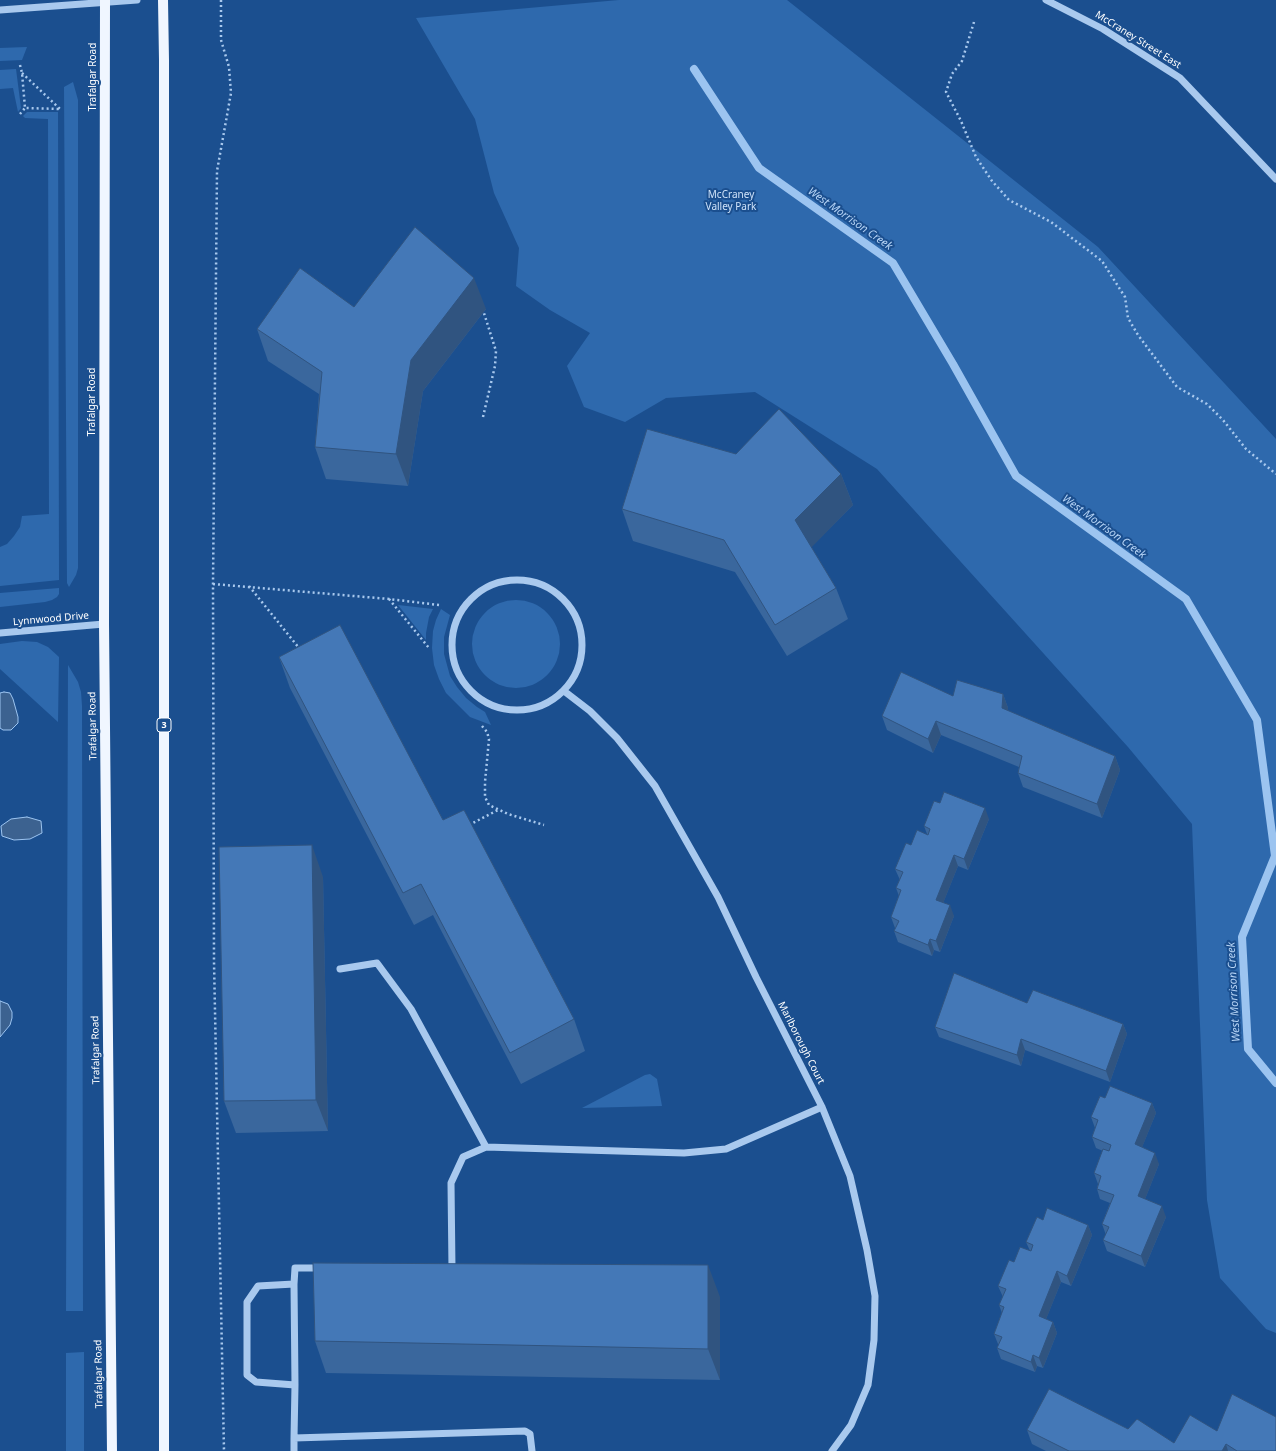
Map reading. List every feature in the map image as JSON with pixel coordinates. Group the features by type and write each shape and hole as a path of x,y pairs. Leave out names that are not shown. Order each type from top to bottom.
{"main road":[{"name":"3","path":"163,0 164,1451"},
{"name":"Trafalgar Road","path":"105,2 104,624 112,1451"}],"street":[{"path":"0,10 137,0"},
{"name":"McCraney Street East","path":"1046,0 1103,29 1180,78 1276,179"},
{"path":"528,580 548,587 565,601 577,619 582,640 580,662 571,682 564,691 542,706 524,710 507,710 489,704 474,694 462,680 454,663 451,645 454,626 468,601 479,591 497,581 528,580"},
{"name":"Lynnwood Drive","path":"0,633 104,624"},
{"name":"Marlborough Court","path":"564,691 590,711 617,738 655,786 718,897 756,977 822,1106 850,1176 868,1250 875,1296 874,1340 868,1385 851,1425 832,1451"},
{"path":"340,969 377,963 411,1010 486,1147"},
{"path":"452,1269 451,1184 463,1157 486,1147 684,1153 726,1149 822,1106"},
{"path":"294,1451 295,1268 327,1268"},
{"path":"436,1269 460,1269"},
{"path":"294,1284 258,1286 247,1302 247,1375 256,1382 295,1385"},
{"path":"294,1438 525,1431 530,1434 532,1451"}],"path":[{"path":"221,0 221,40 229,67 230,93 217,171 213,584 214,962 224,1451"},
{"path":"974,22 962,61 952,74 946,92 961,121 976,157 992,180 1009,200 1051,222 1102,261 1125,297 1128,318 1138,335 1177,387 1207,404 1223,420 1246,449 1276,474"},
{"path":"20,65 26,108"},
{"path":"20,114 26,108 61,109 22,73"},
{"path":"481,303 496,351 495,366 483,417"},
{"path":"213,584 389,599 439,605"},
{"path":"249,586 299,648"},
{"path":"389,599 429,648"},
{"path":"482,726 487,732 489,739 485,782 485,797 489,805 508,814 544,825"},
{"path":"466,826 499,810"}],"green space":[{"name":"McCraney Valley Park","path":"619,0 787,0 1098,247 1276,439 1276,1333 1266,1329 1220,1278 1207,1200 1192,824 1128,747 877,469 755,392 666,398 625,422 584,407 567,366 590,333 550,310 516,286 519,248 494,193 475,119 416,18"},
{"path":"27,47 22,60 0,61 0,48"},
{"path":"16,69 21,108 18,112 13,88 0,89 0,70"},
{"path":"73,82 78,100 78,568 69,587 67,583 64,87"},
{"path":"27,112 58,112 59,580 0,586 0,547 7,544 14,536 20,527 22,516 49,514 48,119 25,118 23,116"},
{"path":"59,588 59,594 52,600 0,607 0,593"},
{"path":"516,600 533,604 547,613 556,627 560,644 556,661 547,675 533,684 516,688 499,684 485,675 476,661 472,644 476,627 485,613 499,604"},
{"path":"398,605 433,609 429,617 426,640"},
{"path":"441,609 450,615 444,637 444,654 450,676 466,698 485,712 491,725 470,717 446,693 439,679 434,665 432,648 433,631"},
{"path":"22,641 37,642 48,647 59,657 58,722 0,669 0,644"},
{"path":"68,665 78,682 81,692 82,706 83,1311 66,1311"},
{"path":"650,1074 657,1079 662,1106 582,1108 645,1075"},
{"path":"84,1352 84,1451 66,1451 66,1353"}],"shaded area":[{"path":"0,693 10,693 18,717 18,723 11,730 3,730 0,728"},
{"path":"27,817 41,821 42,833 30,839 14,840 2,836 1,826 11,819"},
{"path":"0,1001 8,1004 12,1012 12,1018 10,1025 0,1037"}],"building":[{"path":"415,227 474,278 411,360 396,454 315,447 322,372 257,329 300,268 354,307"},
{"path":"779,409 841,474 795,520 836,588 775,625 724,540 622,509 647,429 736,454"},
{"path":"340,625 443,820 464,810 574,1019 510,1053 421,884 403,893 279,657"},
{"path":"901,672 953,696 957,680 1003,694 1002,708 1115,756 1097,804 1018,773 1022,756 936,721 928,739 882,716"},
{"path":"944,792 985,808 964,859 954,855 936,900 950,905 936,941 930,939 928,945 894,931 899,921 891,917 901,890 896,888 903,872 895,869 906,843 911,845 917,830 928,835 930,829 924,826 934,801 940,803"},
{"path":"312,845 316,1100 224,1101 219,847"},
{"path":"954,973 1027,1003 1033,990 1123,1024 1106,1071 1021,1039 1017,1055 935,1027"},
{"path":"1110,1086 1152,1103 1135,1144 1155,1153 1138,1196 1162,1206 1141,1256 1103,1240 1109,1227 1102,1224 1114,1195 1097,1189 1101,1176 1094,1173 1103,1149 1109,1151 1111,1145 1092,1137 1098,1120 1091,1117 1100,1096 1105,1098"},
{"path":"1047,1208 1088,1225 1067,1276 1057,1271 1039,1316 1053,1322 1039,1358 1033,1355 1031,1362 997,1348 1002,1337 994,1334 1004,1307 999,1305 1006,1289 998,1286 1009,1260 1014,1262 1020,1247 1031,1251 1033,1245 1026,1242 1037,1217 1043,1220"},
{"path":"313,1263 708,1265 708,1349 315,1341"},
{"path":"1049,1389 1128,1429 1137,1419 1174,1443 1190,1415 1217,1431 1232,1394 1276,1417 1276,1451 1237,1451 1226,1444 1222,1451 1069,1451 1027,1430"}],"waterway":[{"name":"West Morrison Creek","path":"694,69 759,168 893,263 953,364 1016,476 1186,599 1257,720 1275,856 1242,937 1248,1049 1276,1083"}]}
